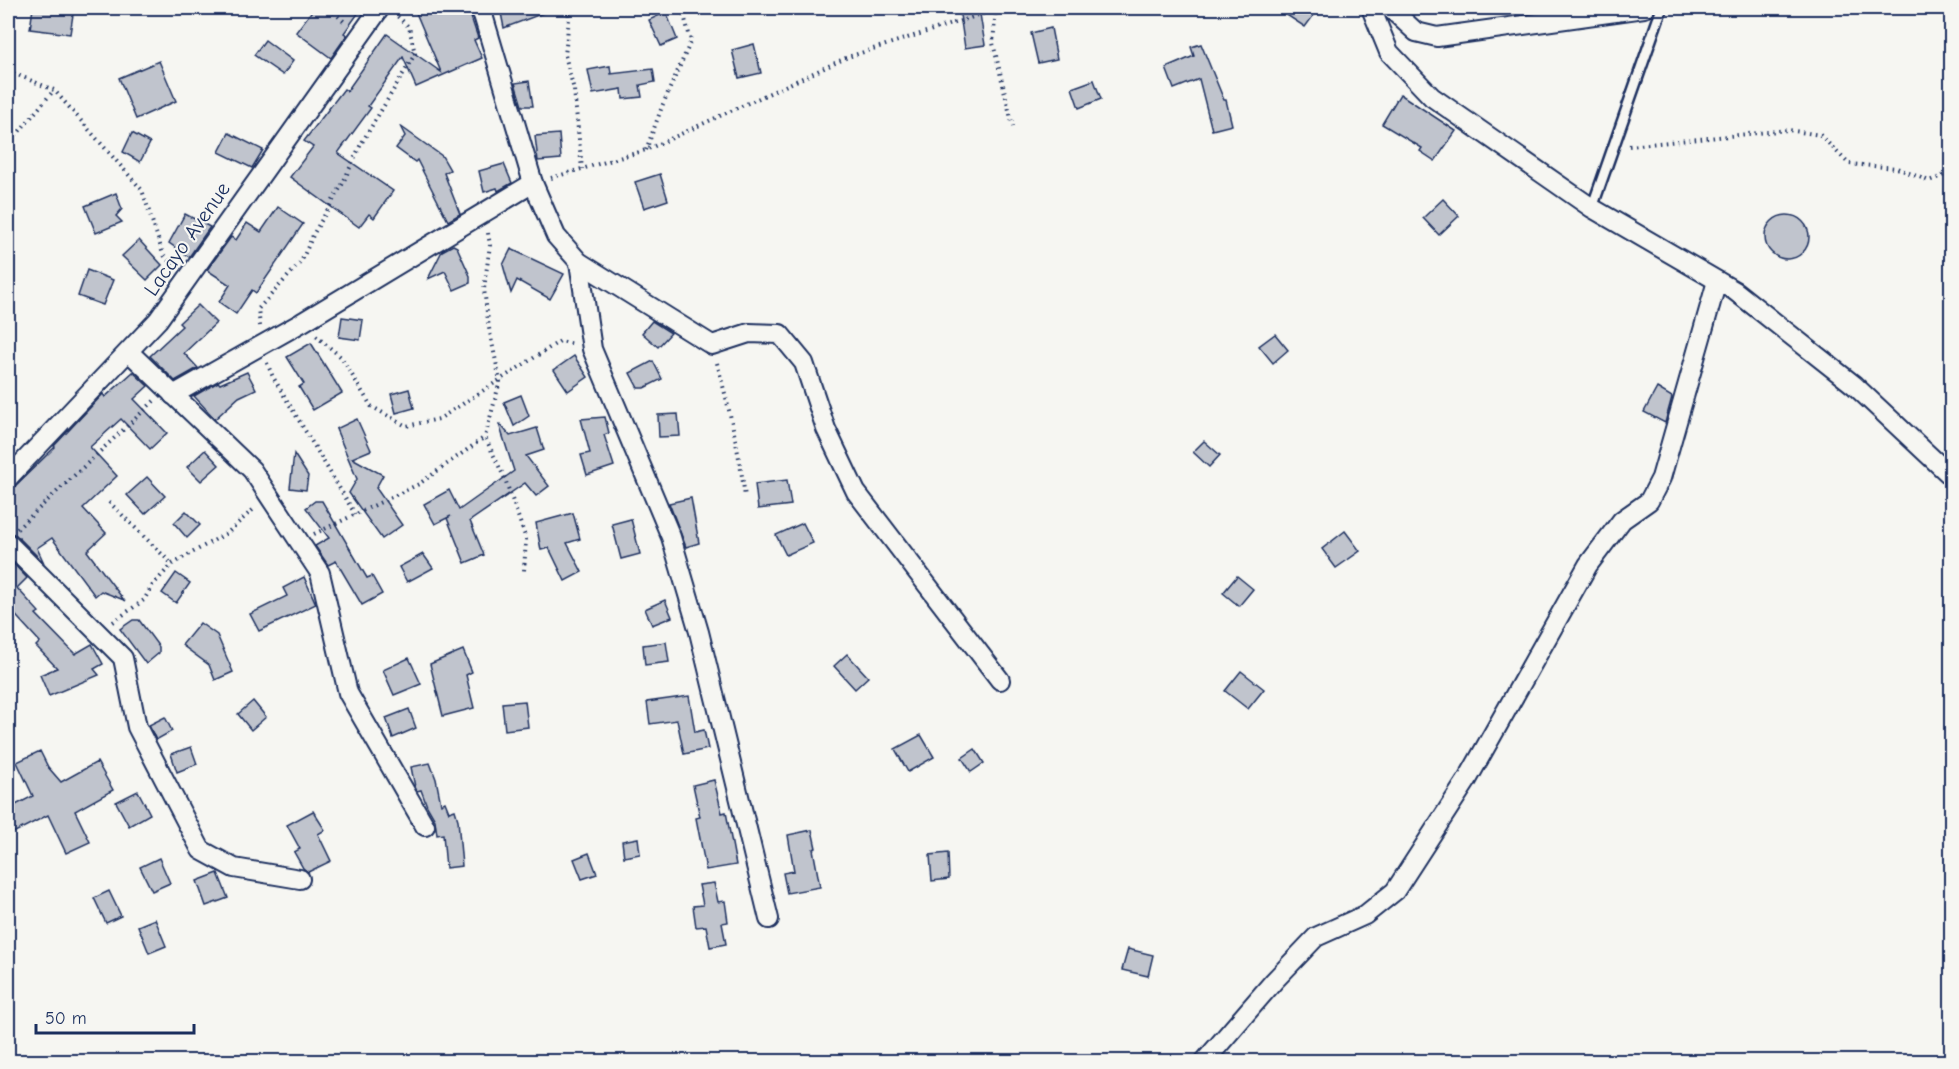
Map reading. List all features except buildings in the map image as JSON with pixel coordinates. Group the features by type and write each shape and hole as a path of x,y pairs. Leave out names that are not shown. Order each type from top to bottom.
{"street":[{"name":"Lacayo Avenue","path":"8,478 158,320 380,8"},
{"path":"479,8 533,183 556,236 579,262 712,345 749,333 780,334 804,363 826,429 856,492 1000,680"},
{"path":"1371,8 1389,52 1432,97 1592,208 1736,291 1854,385 1952,477"},
{"path":"1390,8 1416,32 1437,37 1644,8"},
{"path":"170,392 300,323 533,183"},
{"path":"579,262 592,349 671,537 699,632 769,919"},
{"path":"1204,1062 1274,981 1316,937 1365,915 1395,891 1467,780 1588,565 1622,520 1649,501 1661,478 1717,281"},
{"path":"129,352 252,470 320,573 348,693 425,826"},
{"path":"12,537 123,658 137,727 201,850 234,868 300,879"}],"lane":[{"path":"1592,208 1662,8"}],"path":[{"path":"355,514 273,377 261,345 258,309 301,262 314,233 342,186 361,144 415,54 409,27 388,8"},
{"path":"568,8 566,55 574,90 582,169"},
{"path":"646,150 691,40 682,8"},
{"path":"533,183 646,150 848,57 996,9 993,43 1014,131"},
{"path":"8,71 54,90 142,190 163,254 185,282"},
{"path":"8,145 54,90"},
{"path":"1613,147 1788,130 1820,135 1849,164 1898,168 1929,182 1952,172"},
{"path":"299,541 419,484 485,436 500,381 484,289 490,245 484,212"},
{"path":"300,323 340,357 370,406 406,426 439,419 560,340 592,349"},
{"path":"712,345 740,458 745,497"},
{"path":"12,537 170,392"},
{"path":"485,436 505,479 526,539 524,572"},
{"path":"96,631 144,600 152,586 172,564 226,533 269,496"},
{"path":"109,502 172,564"}]}
